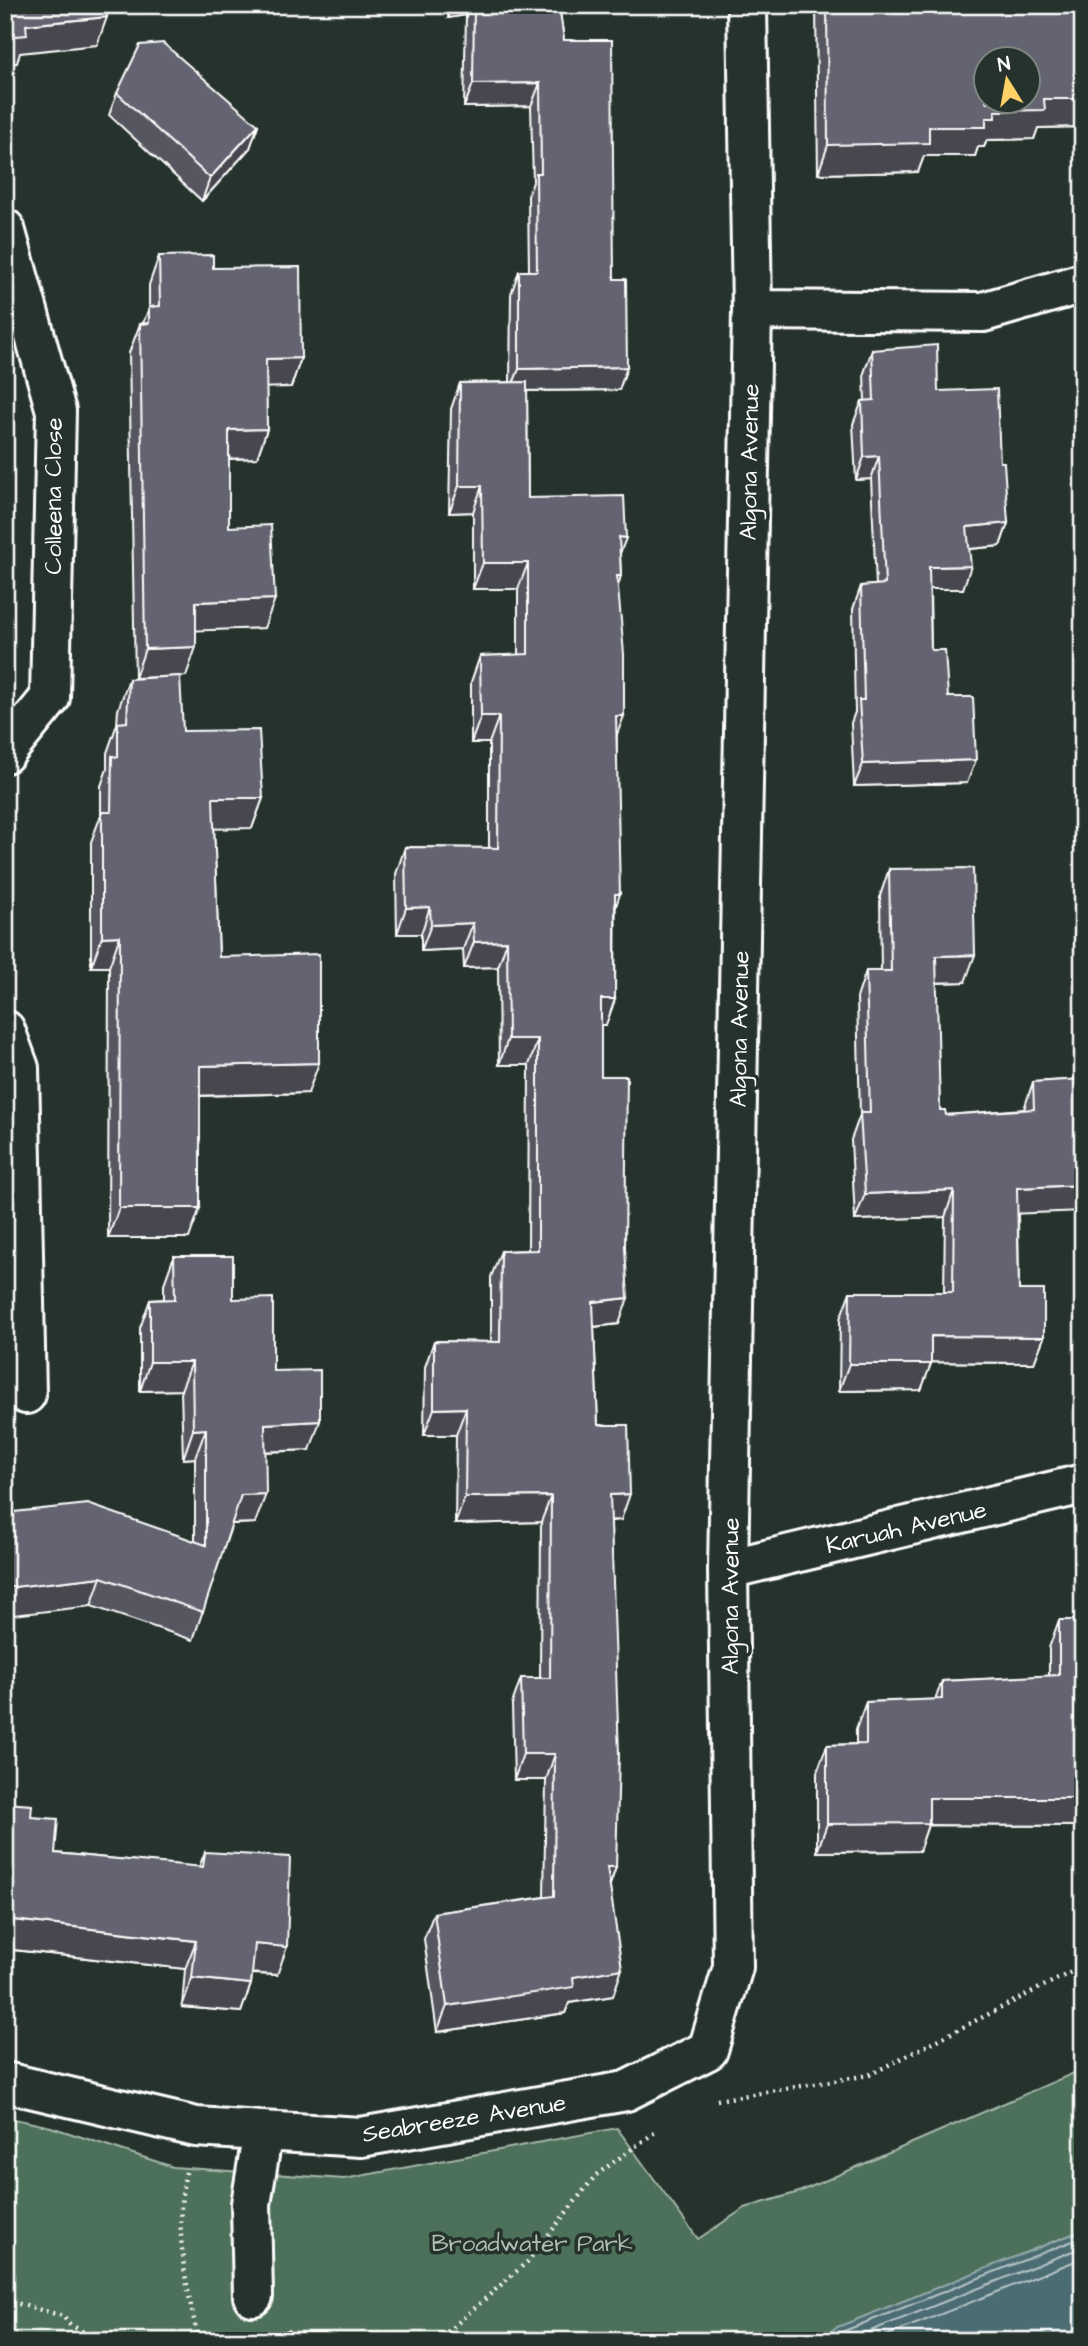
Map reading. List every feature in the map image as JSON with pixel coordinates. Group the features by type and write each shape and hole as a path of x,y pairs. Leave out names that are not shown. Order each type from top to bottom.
{"street":[{"name":"Algona Avenue","path":"708,2050 733,1967 728,1569 752,310 747,5"},
{"name":"Colleena Close","path":"5,229 56,411 50,698 5,753"},
{"path":"752,310 983,312 1083,282"},
{"path":"5,1030 19,1068 26,1394"},
{"name":"Karuah Avenue","path":"728,1569 1083,1485"},
{"name":"Seabreeze Avenue","path":"5,2082 196,2127 361,2137 626,2091 708,2050"},
{"path":"253,2296 251,2204 263,2131"}],"path":[{"path":"707,2102 869,2075 1083,1966"},
{"path":"196,2127 179,2202 186,2285 199,2341"},
{"path":"437,2341 527,2262 596,2175 661,2127"},
{"path":"5,2300 63,2316 69,2324 100,2341"}],"green space":[{"name":"Broadwater Park","path":"1083,2069 1083,2230 835,2328 820,2341 5,2341 5,2117 51,2127 173,2167 344,2179 617,2128 698,2239 745,2208 799,2192"}],"water":[{"path":"1083,2230 1083,2341 820,2341 835,2328"}],"building":[{"path":"5,5 106,5 107,17 26,25 27,35 5,37"},
{"path":"474,5 559,5 564,40 612,40 614,279 626,279 627,367 519,369 519,271 537,271 536,173 541,173 540,83 473,84"},
{"path":"827,5 930,5 929,10 1053,10 1053,5 1083,5 1083,99 1044,99 1045,110 1042,110 1042,46 972,46 972,116 995,118 986,118 986,127 929,127 929,143 828,145"},
{"path":"163,43 258,125 210,178 117,93 140,45"},
{"path":"213,255 213,268 300,267 301,358 266,359 267,429 229,430 229,527 271,525 275,599 196,602 196,647 145,649 140,324 149,323 149,307 160,306 159,256"},
{"path":"937,345 938,391 997,389 1000,462 1004,462 1008,523 967,527 971,566 929,567 931,650 945,650 948,697 973,697 976,760 863,764 859,700 864,700 861,586 885,584 879,456 864,457 862,401 874,400 872,350"},
{"path":"527,382 528,498 624,496 626,538 619,537 621,576 617,576 624,654 624,716 616,716 620,894 615,894 615,999 601,999 601,1076 627,1076 625,1247 628,1298 593,1302 598,1425 628,1425 630,1494 610,1495 619,1755 616,1867 607,1867 622,1969 573,1977 574,1987 447,2006 434,1913 554,1896 555,1754 523,1754 521,1678 550,1678 551,1496 465,1497 466,1408 434,1409 434,1341 500,1342 501,1251 538,1250 538,1039 508,1039 507,941 474,942 473,923 431,925 430,907 406,908 405,847 498,848 499,716 481,716 480,656 528,654 528,563 483,563 482,486 459,486 460,383"},
{"path":"180,676 183,731 259,730 263,798 213,798 219,957 319,954 319,1063 200,1066 200,1208 119,1208 120,936 102,937 102,812 111,812 112,756 118,757 118,723 127,722 129,679"},
{"path":"973,868 975,955 936,956 940,1110 945,1110 946,1115 1034,1109 1033,1082 1083,1079 1083,1185 1017,1188 1019,1290 1044,1290 1044,1337 931,1336 931,1364 849,1364 850,1292 953,1292 954,1190 865,1194 860,1113 870,1113 866,971 891,971 889,869"},
{"path":"174,1256 233,1256 233,1299 273,1298 273,1371 320,1370 320,1421 265,1424 266,1494 241,1495 203,1612 101,1577 5,1588 5,1513 88,1504 206,1545 206,1429 193,1430 192,1362 150,1362 150,1300 175,1299"},
{"path":"1059,1620 1083,1620 1083,1798 929,1798 929,1823 827,1824 827,1745 866,1744 866,1702 942,1699 942,1681 1059,1675"},
{"path":"5,1803 32,1805 31,1817 58,1819 55,1853 203,1867 205,1852 290,1857 287,1947 255,1944 251,1984 192,1978 196,1941 5,1919"},
{"path":"288,2330 293,2341 267,2341"}]}
